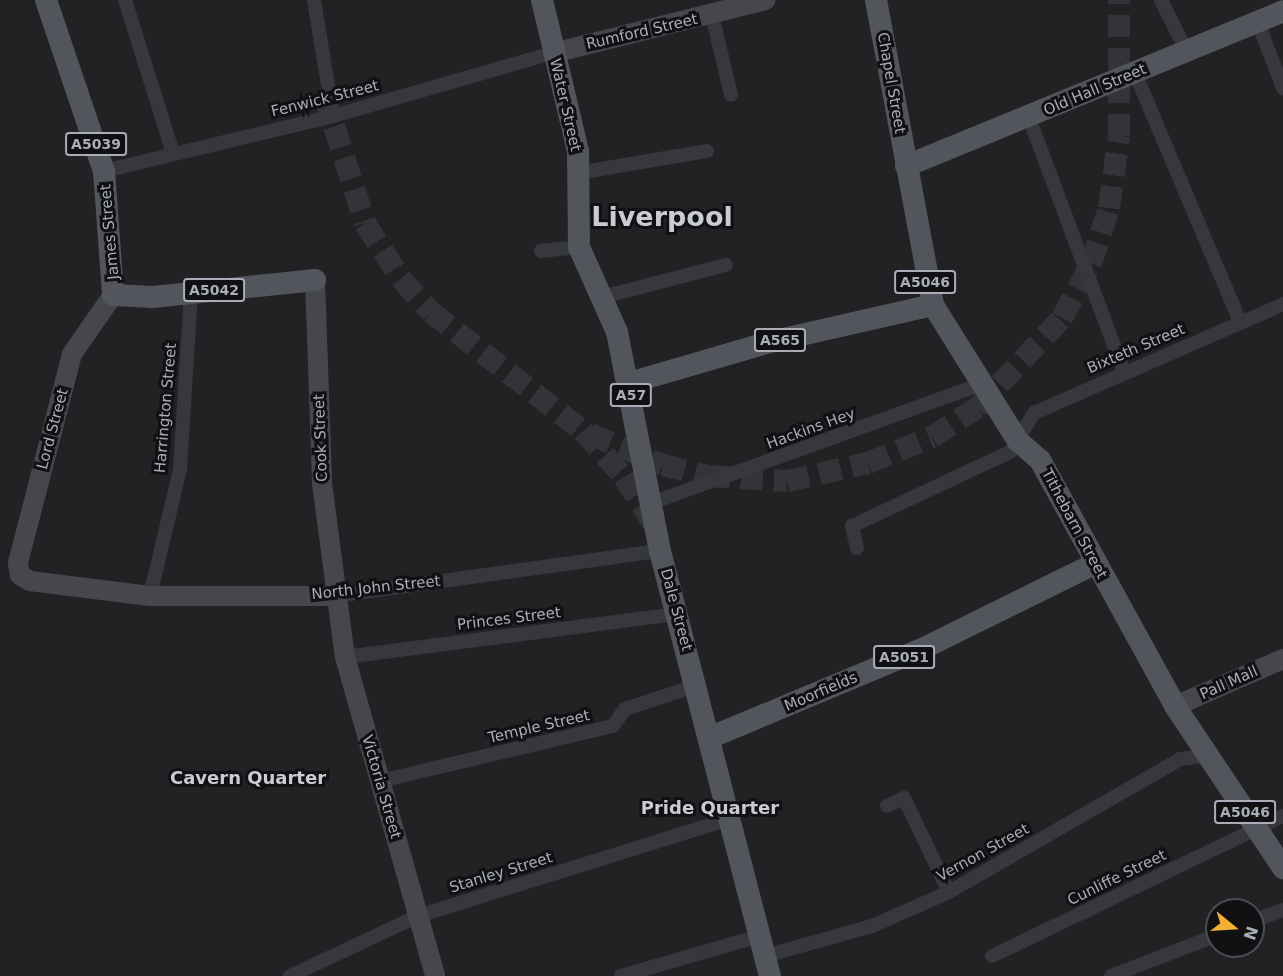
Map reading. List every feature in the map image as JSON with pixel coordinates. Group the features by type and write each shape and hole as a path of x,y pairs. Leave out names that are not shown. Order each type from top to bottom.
{"main road":[{"name":"James Street","path":"46,0 104,171 114,295"},
{"name":"Water Street","path":"542,0 578,150 579,247"},
{"name":"Chapel Street","path":"876,0 906,166"},
{"name":"Old Hall Street","path":"906,166 1029,118 1258,23 1283,10"},
{"name":"Tithebarn Street","path":"906,166 933,305 1018,441 1040,460 1094,564 1175,706 1206,756 1283,868"},
{"name":"Dale Street","path":"579,247 602,297 629,383 660,551 765,956"},
{"name":"A5042","path":"114,295 191,292 315,280"},
{"name":"A565","path":"629,383 770,342 933,305"},
{"name":"Moorfields","path":"709,738 924,648 1094,564"}],"street":[{"path":"125,0 173,153"},
{"path":"314,0 333,116"},
{"name":"Rumford Street","path":"553,53 766,0"},
{"path":"1161,0 1188,52"},
{"path":"712,15 731,95"},
{"path":"1258,23 1283,88"},
{"name":"Fenwick Street","path":"104,171 333,116 553,53"},
{"path":"1135,73 1240,322"},
{"path":"1029,118 1124,372"},
{"path":"578,173 707,151"},
{"path":"542,251 579,247"},
{"path":"602,297 726,265"},
{"name":"Cook Street","path":"315,280 322,483 334,596"},
{"name":"Harrington Street","path":"150,596 180,469 191,292"},
{"name":"Lord Street","path":"20,575 18,563 72,354 114,295"},
{"name":"Bixteth Street","path":"1018,441 1034,413 1283,304"},
{"name":"Hackins Hey","path":"651,503 981,384"},
{"path":"857,548 852,526 1010,452 1018,441"},
{"name":"North John Street","path":"20,575 30,581 150,596 334,596 660,551"},
{"name":"Victoria Street","path":"334,596 345,657 435,976"},
{"name":"Princes Street","path":"345,657 677,614"},
{"name":"Pall Mall","path":"1175,706 1283,659"},
{"name":"Temple Street","path":"380,781 613,726 625,709 695,686"},
{"name":"Vernon Street","path":"621,976 765,956 872,926 949,892 1180,759 1206,756"},
{"path":"887,806 904,798 949,892"},
{"name":"Cunliffe Street","path":"992,956 1283,816"},
{"name":"Stanley Street","path":"290,976 418,916 729,819"},
{"path":"1265,917 1283,910"},
{"path":"1111,976 1205,940"}],"shaded area":[{"path":"0,0 1283,0 1283,976 0,976"}],"tunnel":[{"path":"590,434 663,465 708,476 787,481 868,463 932,437 977,408 1062,318 1091,264 1109,208 1119,136 1119,0"},
{"path":"324,95 365,223 401,279 431,312 583,431 624,477 655,526"}],"district":[{"name":"Liverpool","path":"662,217"},
{"name":"Cavern Quarter","path":"248,778"},
{"name":"Pride Quarter","path":"710,808"}]}
